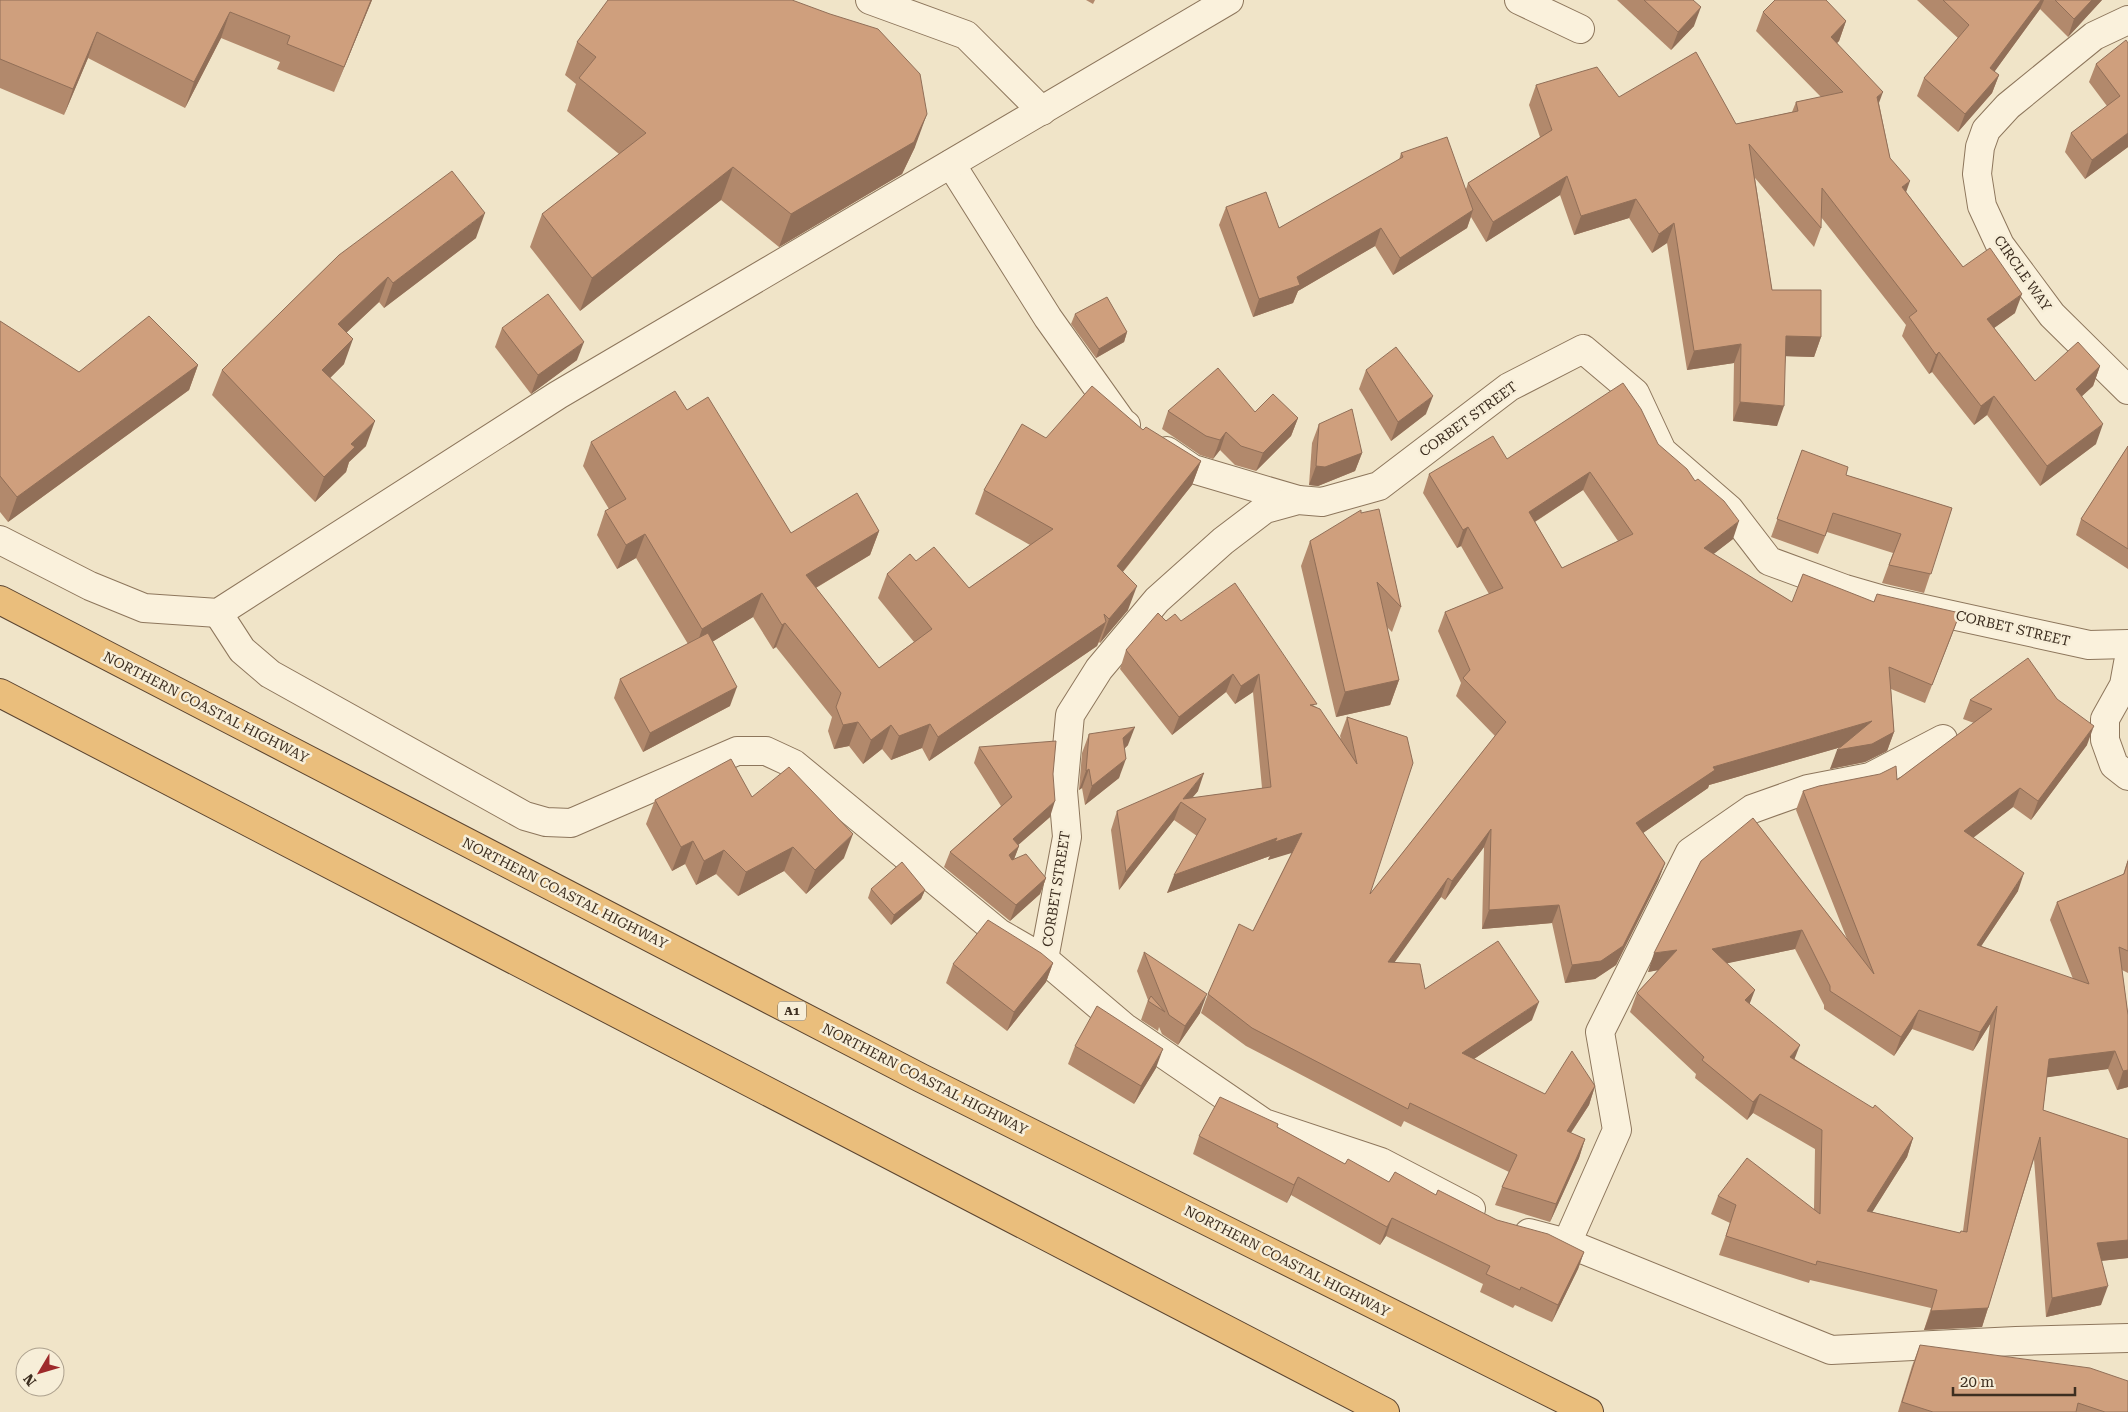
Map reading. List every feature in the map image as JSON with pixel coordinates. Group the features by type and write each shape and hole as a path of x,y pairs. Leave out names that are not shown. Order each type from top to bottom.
{"highway":[{"name":"NORTHERN COASTAL HIGHWAY","path":"0,600 921,1078 1589,1412"},
{"path":"0,693 1385,1412"}],"street":[{"path":"870,0 966,35 1042,111"},
{"path":"0,540 90,586 144,608 218,613 558,395 1228,0"},
{"path":"1519,0 1580,29"},
{"name":"CIRCLE WAY","path":"2128,20 2094,36 2008,106 1986,130 1980,147 1978,174 1982,206 2000,246 2052,315 2128,390"},
{"path":"952,164 1048,318 1122,422 1193,468 1298,500"},
{"name":"CORBET STREET","path":"1044,959 1067,837 1063,791 1070,715 1099,669 1157,600 1223,541 1265,509 1298,500 1322,502 1379,486 1509,387 1583,349 1635,393 1662,451 1729,509 1769,561 1845,589 1883,600 2089,645 2128,644"},
{"path":"218,613 242,650 270,674 525,816 546,822 570,823 736,751 766,751 794,764 999,933 1044,959 1124,1026 1264,1123 1381,1162 1498,1223 1568,1243 1831,1350 2016,1340 2128,1338"},
{"path":"2128,663 2124,685 2105,718 2105,740 2114,765 2128,776"},
{"path":"1568,1243 1617,1130 1600,1032 1690,852 1752,809 1808,789 1870,777 1943,739"}],"building":[{"path":"0,0 371,0 344,67 287,44 290,36 230,12 194,82 97,32 73,89 0,59"},
{"path":"608,0 792,0 878,29 920,74 927,114 914,142 791,214 733,167 592,278 542,214 646,133 579,78 596,57 577,42"},
{"path":"1644,0 1693,0 1701,7 1678,32"},
{"path":"1775,0 1826,0 1846,21 1831,37 1883,92 1877,97 1890,158 1910,181 1902,187 1963,267 1990,248 2022,294 1987,319 2035,381 2078,342 2100,366 2076,389 2103,424 2047,466 1994,396 1981,406 1939,352 1936,355 1909,317 1917,311 1822,188 1821,228 1749,144 1772,290 1821,290 1821,337 1786,336 1784,406 1740,402 1741,344 1694,351 1674,223 1659,234 1636,199 1581,216 1567,176 1493,222 1468,183 1552,130 1536,85 1597,67 1619,97 1696,52 1736,124 1798,111 1796,102 1843,92 1763,12"},
{"path":"1943,0 2041,0 1990,68 1999,75 1965,114 1924,78 1969,25"},
{"path":"2055,0 2092,0 2074,19"},
{"path":"2126,40 2128,43 2128,133 2092,160 2071,133 2120,96 2096,64"},
{"path":"1447,137 1473,210 1400,258 1381,228 1297,277 1300,285 1259,299 1226,207 1266,192 1279,228 1403,157 1401,153"},
{"path":"452,171 485,213 393,283 388,277 338,324 353,339 322,370 375,421 351,444 355,447 324,477 222,370 339,255"},
{"path":"548,294 584,342 538,375 502,328"},
{"path":"1107,297 1127,332 1099,349 1075,314"},
{"path":"149,316 198,365 17,497 0,476 0,321 79,372"},
{"path":"1396,347 1433,396 1398,422 1366,370"},
{"path":"1218,368 1255,412 1273,394 1298,418 1263,453 1241,446 1226,432 1220,440 1206,436 1168,411"},
{"path":"1623,383 1641,409 1658,444 1687,469 1695,481 1698,479 1724,501 1739,521 1704,548 1792,602 1803,574 1874,602 1877,594 1960,613 1932,685 1889,667 1894,732 1872,744 1837,750 1872,721 1713,767 1715,770 1636,823 1665,863 1623,946 1601,961 1572,965 1559,905 1489,910 1491,829 1452,881 1448,878 1388,962 1420,964 1425,989 1498,941 1539,1002 1462,1053 1545,1094 1572,1051 1595,1086 1567,1131 1585,1139 1556,1204 1502,1187 1517,1155 1410,1103 1408,1109 1252,1028 1208,994 1239,924 1253,931 1302,833 1275,842 1277,838 1174,875 1206,819 1181,802 1126,872 1117,811 1204,773 1183,799 1271,787 1259,674 1241,686 1233,674 1179,717 1126,650 1158,613 1166,621 1175,614 1181,621 1235,583 1317,704 1310,705 1320,709 1357,764 1347,717 1407,737 1413,763 1370,894 1506,722 1463,678 1470,670 1445,612 1503,588 1468,527 1463,530 1429,474 1493,436 1507,459","holes":["1590,472 1633,534 1562,568 1529,512"]},
{"path":"1092,386 1143,430 1146,427 1201,461 1117,566 1137,586 1109,619 1104,614 1106,622 938,737 930,724 899,736 891,725 871,740 858,722 843,725 836,707 841,693 785,623 782,625 762,593 702,629 645,534 626,545 605,511 626,499 591,442 675,391 687,410 708,397 791,533 857,493 879,531 806,575 879,668 932,629 887,574 910,554 916,561 934,547 969,588 1053,529 984,490 1022,424 1046,438"},
{"path":"1352,409 1362,453 1325,467 1316,466 1319,424"},
{"path":"2128,446 2128,549 2081,519"},
{"path":"1802,450 1848,467 1846,475 1952,508 1931,574 1889,565 1901,534 1833,513 1825,536 1777,519"},
{"path":"1379,509 1401,607 1377,582 1399,680 1345,692 1310,541 1361,510 1361,513"},
{"path":"708,633 737,687 650,733 620,679"},
{"path":"2028,658 2057,699 2094,726 2038,801 2020,788 1964,831 2024,873 1977,945 2089,984 2057,902 2124,874 2128,861 2128,951 2119,947 2128,1015 2128,1070 2123,1071 2115,1051 2049,1059 2043,1110 2128,1139 2128,1240 2097,1243 2108,1286 2052,1298 2040,1137 1988,1308 1931,1311 1937,1290 1817,1261 1816,1265 1726,1236 1736,1205 1718,1196 1747,1158 1820,1214 1822,1130 1760,1094 1753,1102 1702,1060 1704,1057 1637,993 1677,950 1654,953 1701,861 1753,818 1874,974 1803,791 1880,774 1896,766 1897,780 1992,709 1970,700","holes":["1802,930 1830,986 1830,991 1901,1037 1919,1010 1980,1032 1997,1006 1967,1232 1961,1231 1960,1233 1867,1211 1913,1138 1875,1105 1873,1108 1790,1057 1800,1045 1745,1000 1755,990 1712,949"]},
{"path":"1135,727 1123,738 1126,759 1092,786 1089,769 1086,771 1089,734"},
{"path":"1056,741 1053,774 1055,801 1013,839 1019,846 1009,855 1012,860 1026,854 1046,878 1016,905 950,852 1012,797 979,747"},
{"path":"731,759 752,797 789,767 853,834 815,870 793,847 746,872 724,850 704,861 693,841 681,847 655,800"},
{"path":"902,862 925,890 894,915 871,889"},
{"path":"988,920 1041,953 1053,963 1014,1012 953,964"},
{"path":"1144,952 1207,994 1185,1026 1169,1015"},
{"path":"1151,996 1165,1012 1148,1001"},
{"path":"1097,1006 1163,1049 1141,1086 1075,1046"},
{"path":"1220,1097 1278,1124 1277,1127 1345,1164 1348,1159 1389,1182 1395,1172 1436,1195 1438,1190 1497,1220 1548,1234 1584,1252 1558,1305 1521,1287 1520,1290 1486,1274 1490,1266 1392,1218 1387,1227 1298,1177 1294,1185 1199,1136"},
{"path":"1920,1345 2090,1368 2128,1381 2128,1412 2105,1412 2078,1403 2076,1412 1933,1412 1902,1402"}]}
